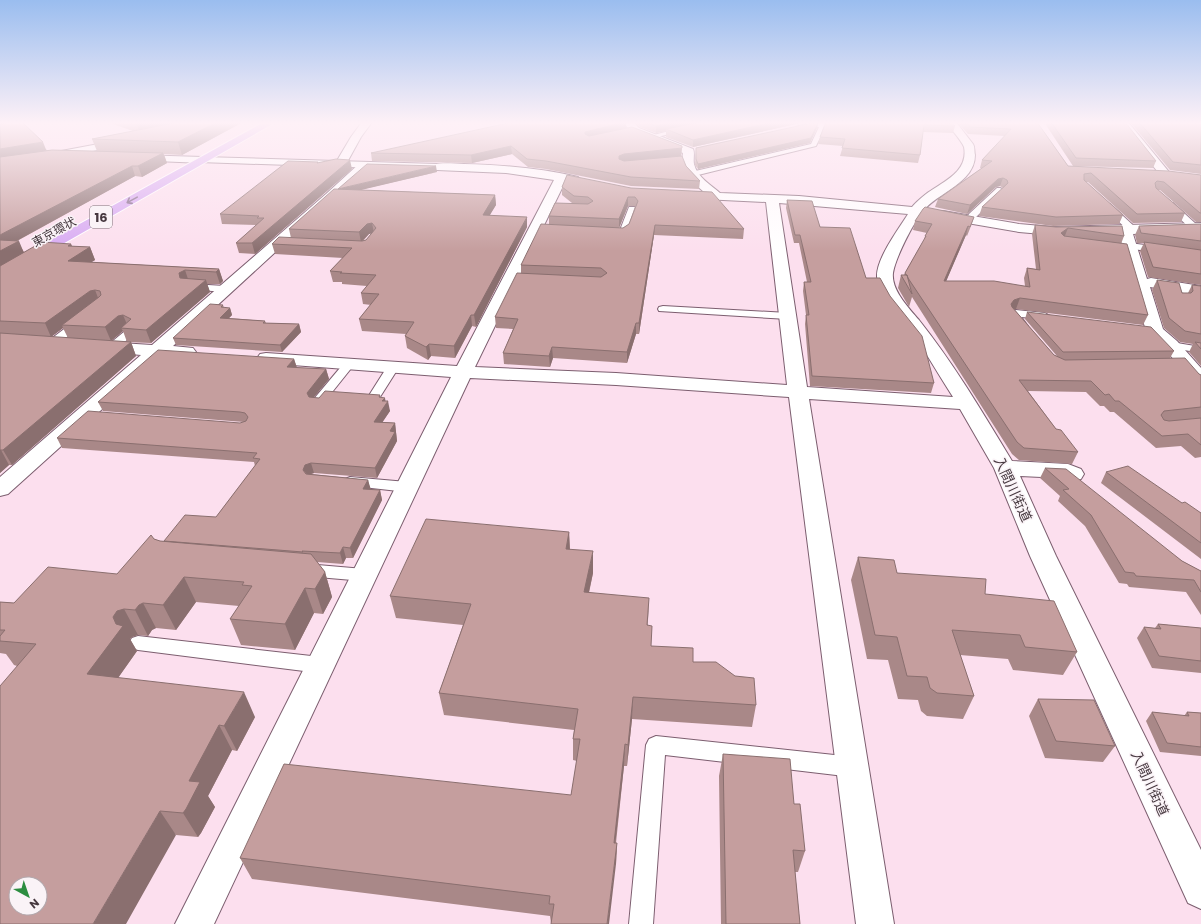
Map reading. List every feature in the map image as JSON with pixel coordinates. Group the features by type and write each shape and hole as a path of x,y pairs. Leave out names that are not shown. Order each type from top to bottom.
{"highway":[{"name":"東京環状","path":"0,261 175,165"},
{"name":"東京環状","path":"0,274 193,165"}],"street":[{"path":"0,488 8,474 90,415 155,350 225,289 285,243 364,165"},
{"path":"368,165 495,169 561,177 588,183"},
{"path":"688,165 690,170 716,196"},
{"name":"入間川街道","path":"966,165 964,170 955,180 930,197 916,210 887,263 885,277 887,284 898,305 929,345 967,404 1005,468 1043,556 1201,890"},
{"path":"1158,165 1165,174"},
{"path":"1149,173 1179,176"},
{"path":"194,924 463,372 514,279 544,219 561,177"},
{"path":"672,194 772,200 799,200 916,210 970,221 1053,231 1198,227"},
{"path":"772,200 798,392 875,924"},
{"path":"1129,230 1127,249 1140,282 1147,330 1171,344 1179,363 1201,380"},
{"path":"1140,282 1181,294 1201,291"},
{"path":"44,343 202,353"},
{"path":"248,357 463,372 616,379 967,404"},
{"path":"1005,468 1068,471 1087,485"}],"lane":[{"path":"694,174 731,165"},
{"path":"970,221 972,216 1000,190"},
{"path":"1161,198 1198,227"},
{"path":"1101,200 1129,230"},
{"path":"599,232 623,233 632,209"},
{"path":"1127,249 1172,252"},
{"path":"189,287 225,289"},
{"path":"663,309 788,316"},
{"path":"1029,333 1014,315 1016,312 1055,318"},
{"path":"44,343 88,316"},
{"path":"112,347 129,333"},
{"path":"1171,344 1201,350"},
{"path":"317,404 349,364"},
{"path":"374,397 393,367"},
{"path":"337,481 407,487"},
{"path":"287,568 364,575"},
{"path":"138,644 320,665"},
{"path":"641,924 656,745 853,767"}],"building":[{"path":"0,165 140,165 132,166 0,235"},
{"path":"283,165 344,165 252,243 236,243 264,218 257,218 259,216 220,214"},
{"path":"366,165 436,166 338,189"},
{"path":"568,165 686,165 700,181 631,177"},
{"path":"986,165 1067,165 1168,171 1201,175 1201,213 1164,182 1157,181 1155,183 1156,188 1185,213 1137,214 1091,173 1084,174 1084,180 1123,215 1056,217 982,207 1008,183 1007,180 1003,178 998,179 970,205 938,199"},
{"path":"567,175 631,188 712,192 744,229 655,225 639,323 636,323 627,352 552,347 549,356 503,353 518,319 495,317 517,273 601,277 607,273 601,268 521,265 541,224 623,228 629,224 638,201 635,197 628,197 619,219 549,216 555,203 588,204 593,201 588,197 574,196 562,187"},
{"path":"334,189 495,195 483,215 527,217 474,315 471,315 454,346 429,344 426,347 405,336 414,322 359,319 379,294 361,293 376,275 330,271 352,248 272,244 279,237 366,240 376,228 372,223 367,224 359,232 289,229"},
{"path":"787,200 812,201 820,227 850,228 866,278 880,278 890,296 922,336 934,383 812,376 806,315 809,315 804,282 811,282 800,235 795,235"},
{"path":"925,207 974,217 970,227 968,226 944,281 994,281 1030,287 1027,268 1040,270 1035,225 1056,227 1122,226 1124,236 1068,228 1061,233 1064,236 1127,244 1148,315 1020,298 1014,300 1011,304 1012,307 1054,355 1065,360 1185,358 1201,375 1201,407 1164,411 1161,415 1164,420 1169,421 1201,418 1201,445 1188,434 1162,436 1119,401 1115,401 1109,394 1105,395 1091,381 1019,380 1056,429 1061,430 1078,452 1024,448 1017,442 905,273 932,224 915,221"},
{"path":"1201,224 1201,241 1141,233 1139,226"},
{"path":"0,240 19,241 0,251"},
{"path":"42,242 71,244 68,246 90,247 68,261 219,269 216,272 185,270 179,273 180,278 206,280 146,330 121,328 131,319 123,315 118,316 105,327 62,325 101,295 100,291 95,290 90,291 45,323 0,321 0,266"},
{"path":"1144,242 1201,250 1201,274 1153,267"},
{"path":"901,275 907,275 912,294"},
{"path":"1157,280 1179,283 1182,293 1191,293 1193,291 1192,285 1201,286 1201,334 1185,331 1169,318"},
{"path":"210,304 223,305 221,307 230,308 220,318 265,321 263,323 299,324 280,345 173,338"},
{"path":"1027,312 1151,327 1174,351 1063,352"},
{"path":"0,333 131,342 3,450 0,450"},
{"path":"1195,342 1201,343 1201,349"},
{"path":"158,350 294,359 287,367 326,369 307,393 309,397 319,398 325,391 380,395 379,397 385,398 382,401 388,401 374,422 395,423 390,431 395,432 375,468 311,463 305,465 303,470 306,474 368,480 363,489 380,490 350,548 343,547 340,553 302,551 303,552 164,541 185,515 216,517 260,459 253,458 257,453 57,438 88,411 240,423 246,421 248,417 245,413 240,412 98,402"},
{"path":"1128,466 1182,503 1185,502 1201,513 1201,543 1106,472"},
{"path":"1045,468 1066,469 1182,561 1201,571 1201,592 1194,580 1136,576 1134,573 1125,572 1091,515 1063,490 1069,489"},
{"path":"426,519 569,532 566,549 593,551 584,592 649,598 647,625 652,626 651,646 693,648 693,662 716,662 735,676 754,678 756,705 633,697 628,745 625,744 614,843 617,843 607,924 551,924 554,904 549,904 550,896 240,858 284,764 571,795 580,739 573,739 578,709 439,693 471,604 390,596"},
{"path":"151,535 154,539 160,541 311,554 325,572 315,589 305,588 285,624 230,619 252,586 242,585 244,582 184,577 163,605 143,603 135,610 124,609 117,611 113,617 116,624 123,626 87,674 244,692 224,726 219,725 189,781 200,782 186,809 183,813 160,811 93,924 0,924 0,686 36,644 0,641 0,636 5,630 0,630 0,602 14,603 48,567 117,574"},
{"path":"858,557 894,560 897,573 986,579 985,594 1054,601 1077,652 1025,647 1020,635 952,630 974,696 937,693 930,688 927,677 907,676 897,637 875,635"},
{"path":"1158,624 1201,628 1201,661 1159,656 1144,627 1161,629"},
{"path":"1038,699 1094,700 1115,746 1056,741"},
{"path":"1152,712 1189,716 1187,712 1201,713 1201,747 1167,743"},
{"path":"723,754 790,759 794,804 800,804 805,851 793,850 800,924 726,924"}]}
